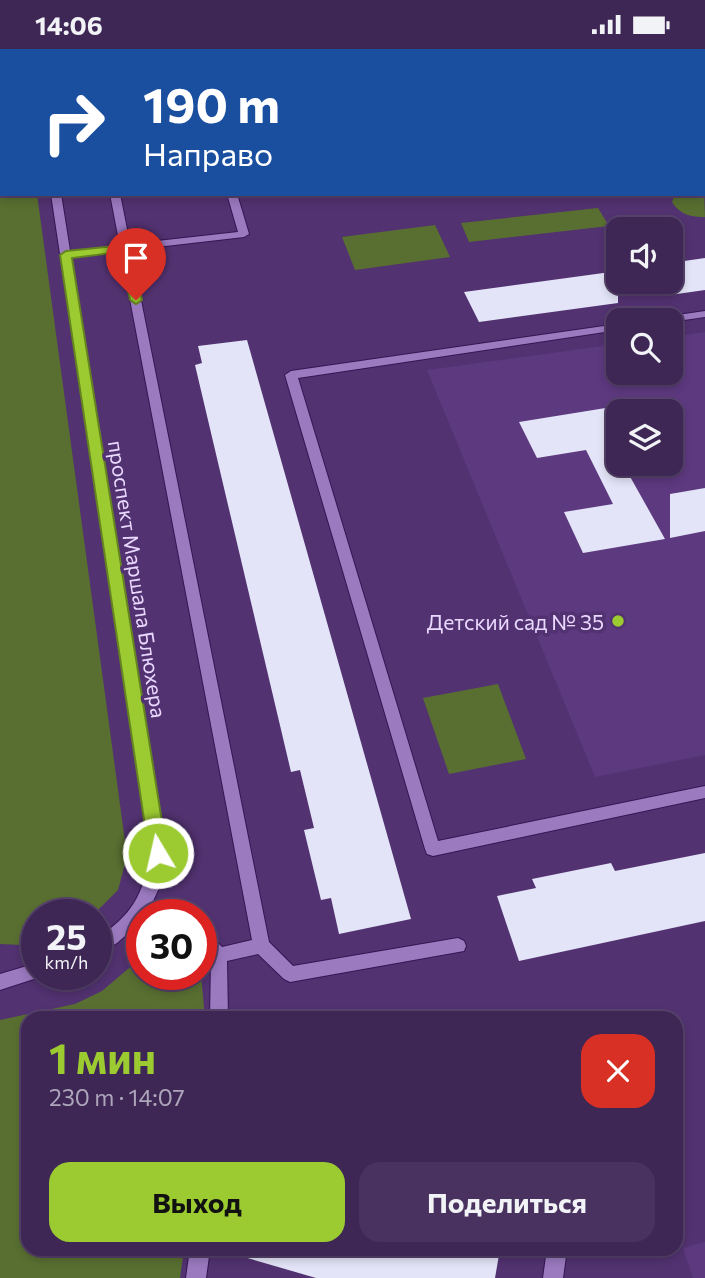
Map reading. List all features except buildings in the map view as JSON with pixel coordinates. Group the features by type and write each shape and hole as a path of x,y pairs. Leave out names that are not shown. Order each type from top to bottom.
{"street":[{"name":"проспект Маршала Блюхера","path":"56,196 158,853 153,887 147,899"},
{"path":"115,196 261,946 290,974 458,946"},
{"path":"66,255 244,234 233,196"},
{"path":"683,317 705,314"},
{"path":"606,329 291,375 433,849 705,792"},
{"name":"проспект Маршала Блюхера","path":"112,938 126,928"},
{"path":"219,1011 219,955 261,946"},
{"path":"0,982 21,976"},
{"path":"196,1278 199,1256"},
{"path":"553,1278 556,1256"}],"shaded area":[{"name":"Детский сад № 35","path":"705,332 705,755 595,777 427,370 606,346 606,385 683,385 683,335"},
{"path":"705,1242 705,1278 693,1278 683,1248"}],"green space":[{"path":"0,196 37,196 127,856 118,890 109,899 21,899 21,945 0,944"},
{"path":"674,196 704,196 705,217 686,214 672,202"},
{"path":"598,208 606,226 469,242 461,223"},
{"path":"435,225 450,257 355,270 342,237"},
{"path":"498,684 526,759 449,774 423,698"},
{"path":"126,971 126,990 202,990 204,1011 42,1011 75,1004 103,990 112,990 112,982"},
{"path":"21,1016 21,1256 183,1256 180,1278 0,1278 0,1020"}],"place":[{"name":"Детский сад № 35","path":"618,621"}],"route":[{"path":"136,300 125,248 66,255 158,853"}]}
